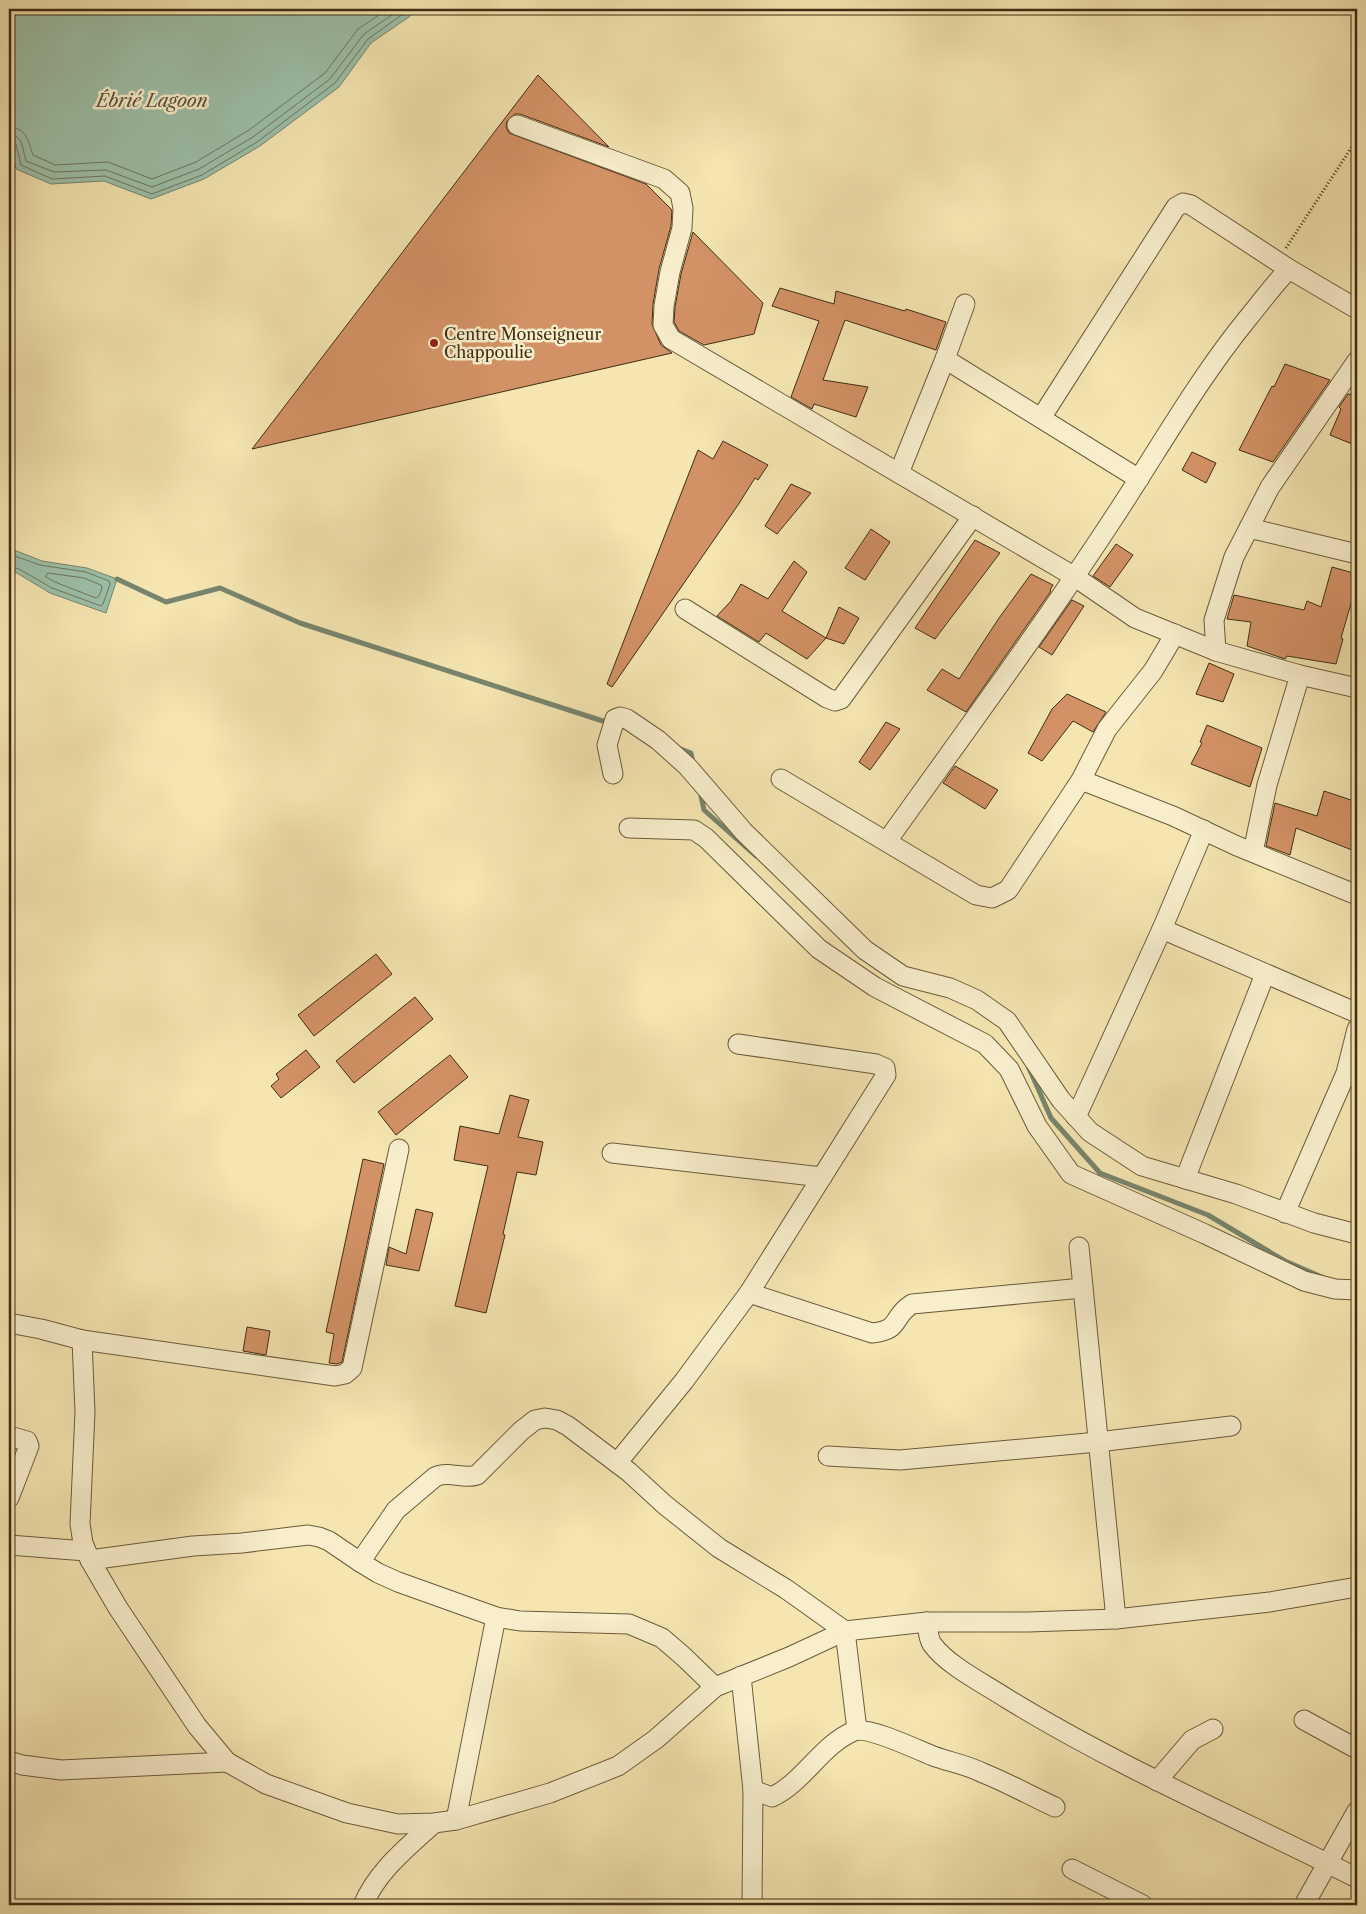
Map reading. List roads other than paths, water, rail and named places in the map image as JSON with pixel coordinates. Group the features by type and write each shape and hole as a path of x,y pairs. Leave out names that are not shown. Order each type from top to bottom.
{"street":[{"path":"517,125 612,158 664,179 680,193 683,208 682,228 670,272 664,306 663,325 671,339 1075,577 1135,618 1216,651 1300,675 1357,688"},
{"path":"1041,418 1176,207 1183,203 1191,205 1283,265 1357,310"},
{"path":"887,841 1075,577 1177,418 1228,342 1273,285 1283,265"},
{"path":"899,473 965,304"},
{"path":"945,359 1139,479"},
{"path":"1216,651 1214,620 1234,557 1270,487 1357,360"},
{"path":"685,608 827,698 835,701 841,699 973,516"},
{"path":"1249,528 1357,554"},
{"path":"781,779 976,895 992,898 1008,890 1081,780 1107,729 1153,671 1175,634"},
{"path":"1253,852 1267,785 1300,675"},
{"path":"613,774 607,745 615,719 620,717 627,719 658,740 687,766 744,832 864,950 903,976 950,988 978,1000 1007,1021 1061,1100 1090,1132 1142,1166 1236,1194 1314,1223 1357,1234"},
{"path":"1081,780 1357,894 1357,910"},
{"path":"629,828 694,830 706,838 819,949 875,987 985,1044 1008,1069 1037,1126 1070,1174 1205,1234 1304,1281 1335,1289 1357,1290"},
{"path":"1076,1117 1162,929 1204,830"},
{"path":"1162,929 1357,1013"},
{"path":"1185,1179 1265,974"},
{"path":"1285,1213 1352,1074 1357,1028"},
{"path":"617,1463 654,1420 749,1293 886,1075 885,1068 876,1064 738,1044"},
{"path":"9,1323 82,1340 335,1376 345,1374 352,1368 399,1149"},
{"path":"612,1153 822,1177"},
{"path":"1079,1247 1116,1619"},
{"path":"749,1293 872,1333 891,1329 903,1310 912,1304 1083,1288"},
{"path":"82,1340 85,1412 80,1524 88,1556 118,1608 197,1726 227,1762 266,1784 347,1812 398,1824 456,1820 550,1793 618,1766 656,1739 715,1687 789,1657 845,1631 926,1622 1028,1622 1116,1619 1270,1602 1357,1587"},
{"path":"360,1562 396,1510 435,1477 441,1474 471,1478 477,1475 521,1431 535,1420 545,1418 557,1420 568,1426 617,1463 719,1548 786,1589 845,1631 857,1730"},
{"path":"828,1456 900,1460 1098,1442 1231,1426"},
{"path":"9,1436 27,1441 29,1446 9,1498"},
{"path":"9,1545 88,1556 242,1543 308,1535 319,1536 378,1573 496,1617 520,1621 629,1624 662,1638 715,1687"},
{"path":"456,1820 496,1617"},
{"path":"926,1622 931,1643 944,1657 967,1674 1040,1719 1157,1781 1357,1878"},
{"path":"741,1676 753,1790 752,1905"},
{"path":"1304,1720 1357,1749"},
{"path":"1157,1781 1192,1740 1213,1729"},
{"path":"753,1790 772,1796 784,1791 841,1738 857,1730 872,1732 981,1772 1055,1807"},
{"path":"9,1761 22,1765 61,1770 227,1762"},
{"path":"1304,1905 1357,1811"},
{"path":"362,1905 379,1876 391,1862 434,1823"},
{"path":"1072,1869 1143,1905"}],"water":[{"name":"Ébrié Lagoon","path":"9,9 417,9 409,17 371,43 339,87 260,146 204,179 151,199 104,181 51,184 16,169 9,135"},
{"path":"9,548 42,561 87,568 117,579 106,613 50,593 9,570"}],"waterway":[{"path":"117,579 166,602 220,588 300,623 609,723"},
{"path":"678,748 691,753 693,763"},
{"path":"700,791 704,810 756,856"},
{"path":"1028,1066 1051,1118 1100,1173 1208,1215 1285,1261 1324,1278"}],"place":[{"name":"Centre Monseigneur Chappoulie","path":"434,343"}]}
